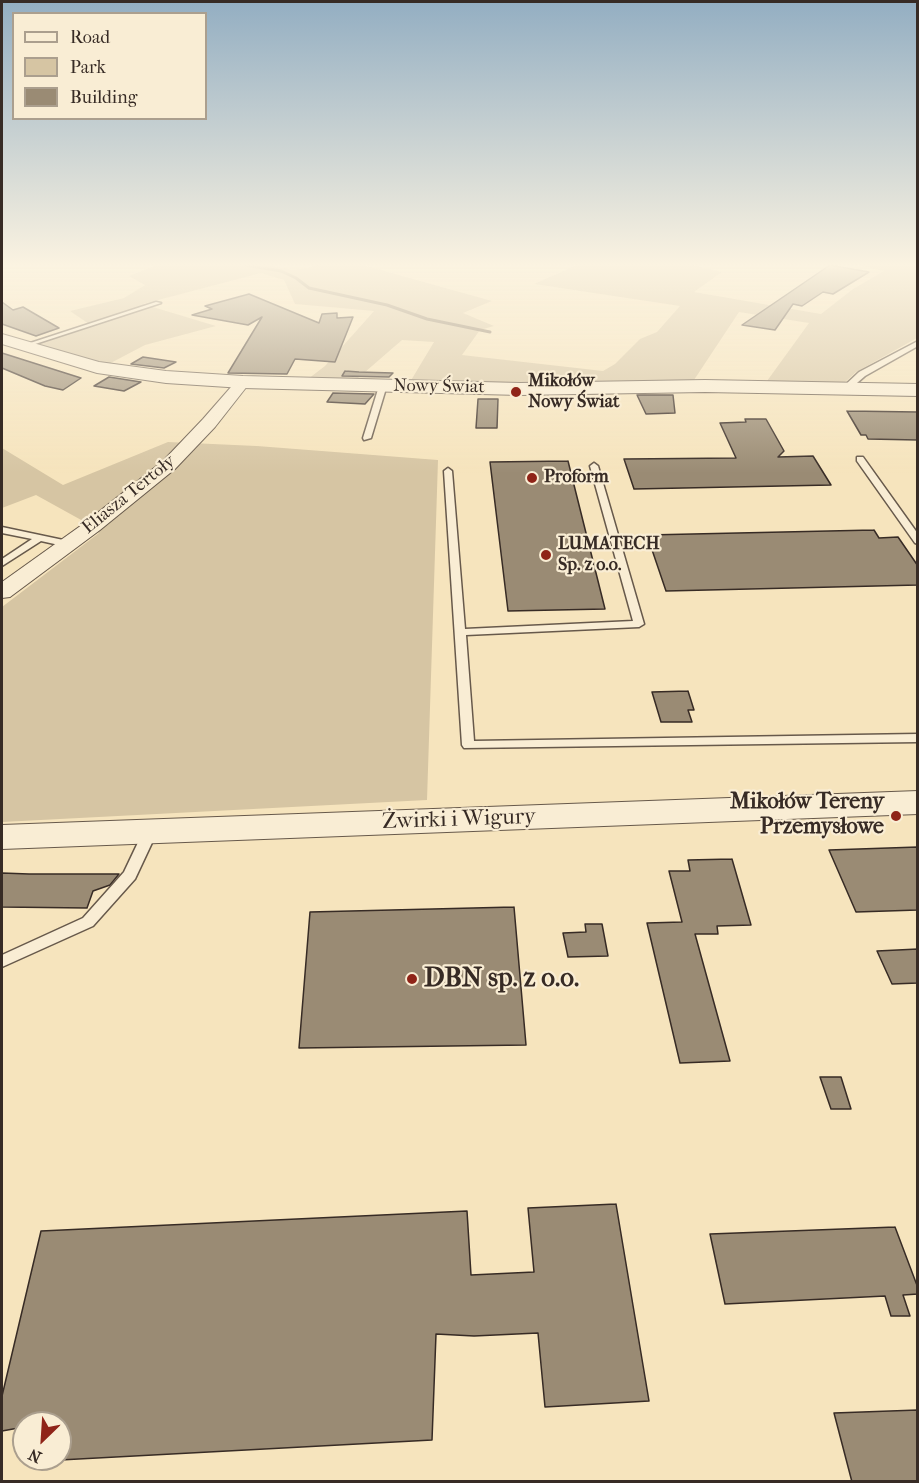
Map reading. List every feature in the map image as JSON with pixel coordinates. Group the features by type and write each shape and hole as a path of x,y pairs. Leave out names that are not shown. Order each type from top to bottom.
{"street":[{"name":"Nowy Świat","path":"2,339 97,367 166,377 243,382 515,389 705,386 918,390"},
{"name":"Eliasza Tertoły","path":"2,592 169,465 209,423 243,382"},
{"name":"Żwirki i Wigury","path":"2,837 918,802"}],"lane":[{"path":"24,346 61,334"},
{"path":"847,387 862,374 918,343"},
{"path":"367,438 383,385"},
{"path":"860,459 918,541"},
{"path":"460,632 639,624 594,466"},
{"path":"448,471 468,745 918,738"},
{"path":"2,530 68,544"},
{"path":"2,563 40,538"},
{"path":"2,962 88,922 130,874 150,832"}],"green space":[{"path":"57,334 185,334 145,345 105,366 26,344"},
{"path":"353,334 477,334 462,355 603,371 615,364 640,339 652,334 724,334 694,380 521,384 410,382 434,342 402,340 357,379 308,379 325,366"},
{"path":"801,334 917,334 917,338 856,372 844,383 767,381"},
{"path":"168,442 257,446 438,460 427,800 2,822 2,607 99,533 83,521 36,495 2,508 2,448 63,485"}],"building":[{"path":"252,334 346,334 335,362 295,359 287,374 228,373"},
{"path":"2,353 81,378 63,390 45,386 2,368"},
{"path":"143,357 176,362 164,368 131,364"},
{"path":"345,371 393,373 389,377 342,376"},
{"path":"109,377 141,382 124,391 94,386"},
{"path":"333,393 374,394 365,404 327,402"},
{"path":"637,395 673,395 675,413 646,414"},
{"path":"478,399 498,399 497,428 476,428"},
{"path":"847,411 918,412 918,440 868,439 866,435 861,435"},
{"path":"745,419 766,419 784,451 778,457 813,456 831,485 634,489 624,459 736,458 720,423 746,422"},
{"name":"LUMATECH Sp. z o.o.","path":"568,461 605,609 508,611 490,462"},
{"path":"874,530 879,538 898,537 918,566 918,585 666,591 647,535"},
{"path":"688,691 694,710 688,710 692,722 661,722 652,692"},
{"path":"918,847 918,910 856,912 829,850"},
{"path":"732,859 751,925 717,926 718,934 695,934 730,1061 680,1063 647,923 682,922 669,871 690,871 688,860"},
{"path":"2,873 119,874 110,885 93,891 87,908 2,907"},
{"name":"DBN sp. z o.o.","path":"514,907 526,1045 299,1048 310,912"},
{"path":"585,924 602,924 608,956 568,957 563,933 586,932"},
{"path":"918,949 918,983 892,984 877,951"},
{"path":"820,1077 841,1077 851,1109 831,1109"},
{"path":"616,1204 649,1401 545,1407 538,1333 474,1336 436,1334 432,1440 72,1459 72,1411 12,1411 12,1429 2,1431 2,1396 41,1231 467,1211 471,1275 534,1272 528,1208"},
{"path":"895,1227 918,1288 918,1294 903,1295 910,1316 891,1316 885,1296 725,1304 710,1234"},
{"path":"918,1410 918,1482 852,1482 834,1413"}],"place":[{"name":"Mikołów Nowy Świat","path":"516,392"},
{"name":"Proform","path":"532,478"},
{"name":"LUMATECH Sp. z o.o.","path":"546,555"},
{"name":"Mikołów Tereny Przemysłowe","path":"896,816"},
{"name":"DBN sp. z o.o.","path":"412,979"}]}
